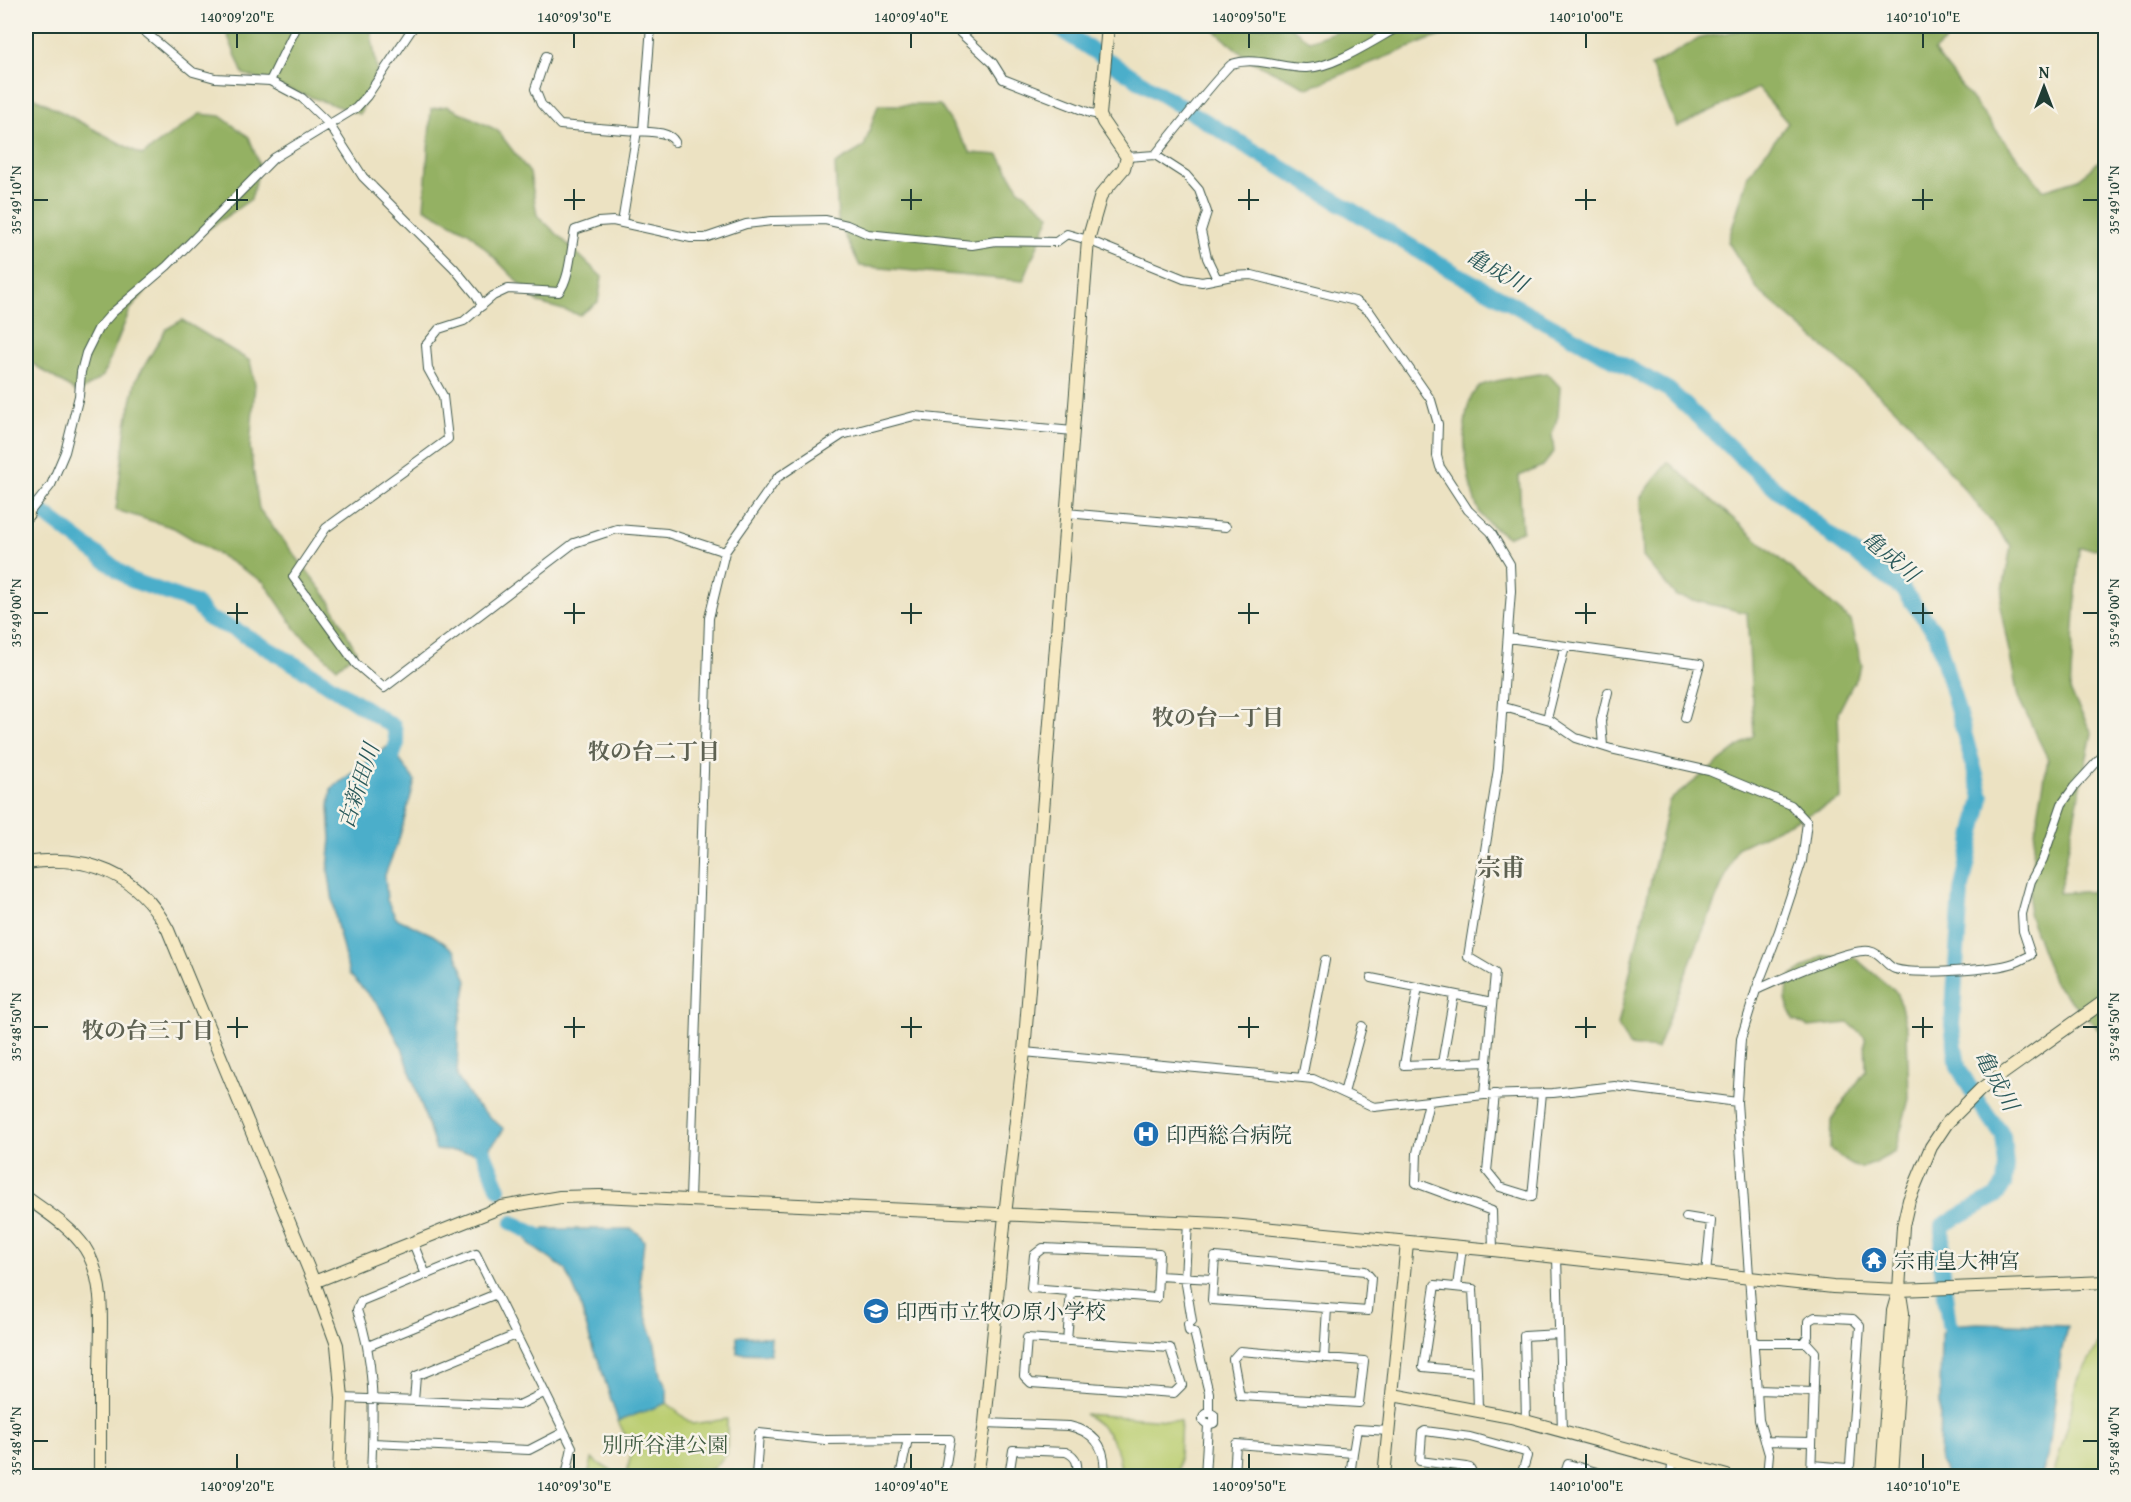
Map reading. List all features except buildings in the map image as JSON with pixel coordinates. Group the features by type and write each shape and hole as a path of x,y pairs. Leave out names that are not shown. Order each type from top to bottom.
{"street":[{"path":"138,26 193,72 215,78 270,81 302,98 329,124 363,177 454,268 477,296 482,306"},
{"path":"270,81 297,26"},
{"path":"27,515 45,494 65,452 79,396 81,372 86,353 98,329 112,313 167,266 274,158 356,108 367,96 414,26"},
{"path":"622,223 640,131 651,26"},
{"path":"953,26 993,63 1003,79 1100,115"},
{"path":"977,1476 986,1424 1005,1215 1024,1052 1088,240 1101,195 1124,168 1127,157 1100,115 1108,26"},
{"path":"1155,155 1229,65 1250,61 1307,69 1341,58 1401,26"},
{"path":"546,56 535,89 541,104 560,125 640,131 666,135 673,138 675,142"},
{"path":"1127,157 1155,155 1186,175 1198,189 1207,212 1202,231 1207,258 1217,279"},
{"path":"724,552 667,533 617,529 574,543 384,688 356,664 293,577 326,528 448,439 443,396 428,369 426,345 439,329 464,321 493,297 508,290 559,292 568,274 575,231 598,222 613,221 691,238 717,235 746,224 825,220 847,225 868,234 972,245 996,241 1056,242 1067,234 1088,240 1184,279 1202,282 1252,275 1355,301 1370,312 1431,400 1438,424 1437,456 1440,467 1468,510 1491,532 1510,564 1511,591 1498,769 1468,957 1495,973 1484,1095"},
{"path":"690,1200 709,618 724,552 778,477 842,435 914,416 1073,431"},
{"path":"1066,513 1226,527"},
{"path":"1508,638 1700,664 1685,718"},
{"path":"1547,719 1565,646"},
{"path":"1603,746 1601,721 1608,692"},
{"path":"1504,707 1547,719 1576,738 1709,771 1791,805 1807,822 1802,861 1741,1039 1737,1102 1759,1420 1770,1460 1767,1476"},
{"path":"1756,990 1829,961 1861,952 1870,951 1884,958 1892,968 1908,971 2004,966 2031,955 2023,931 2022,914 2031,881 2043,859 2062,804 2073,787 2106,752"},
{"path":"26,863 43,860 69,860 101,867 141,893 161,917 314,1282 337,1345 342,1398 339,1476"},
{"path":"1302,1078 1325,960"},
{"path":"1371,978 1492,1002"},
{"path":"1418,987 1404,1065 1487,1062"},
{"path":"1442,1064 1454,995"},
{"path":"1882,1476 1893,1311 1899,1290 1904,1226 1909,1200 1923,1163 1947,1123 1981,1089 2106,1000"},
{"path":"1344,1093 1362,1026"},
{"path":"1024,1052 1313,1079 1374,1107 1484,1095 1542,1093 1615,1086 1737,1102"},
{"path":"1495,1095 1487,1171 1500,1187 1532,1197 1542,1093"},
{"path":"1429,1102 1417,1154 1416,1184 1492,1211 1493,1250"},
{"path":"314,1282 502,1207 560,1197 600,1196 1221,1224 1493,1250 1833,1287 1899,1290 2106,1282"},
{"path":"26,1197 63,1223 85,1248 96,1273 100,1309 100,1476"},
{"path":"1686,1217 1711,1221 1706,1274"},
{"path":"1188,1222 1185,1278 1191,1321 1199,1325 1194,1332 1209,1393 1209,1412 1214,1415 1215,1419 1212,1425 1208,1425 1205,1476"},
{"path":"413,1243 426,1275"},
{"path":"1384,1476 1407,1243"},
{"path":"1457,1287 1462,1247"},
{"path":"1043,1248 1159,1253 1157,1298 1071,1292 1031,1288 1034,1255 1043,1248"},
{"path":"371,1476 374,1399 368,1346 357,1310 361,1300 476,1254 572,1448 567,1476"},
{"path":"1215,1257 1365,1271 1371,1278 1368,1311 1212,1300 1213,1279 1215,1257"},
{"path":"1557,1257 1562,1431"},
{"path":"1158,1276 1213,1279"},
{"path":"1477,1372 1423,1367 1436,1285 1473,1289 1477,1372 1478,1410"},
{"path":"1892,1476 1903,1313 1899,1290"},
{"path":"1067,1341 1071,1292"},
{"path":"368,1346 496,1294"},
{"path":"1324,1358 1327,1308"},
{"path":"1755,1343 1800,1344 1808,1336 1808,1321 1815,1317 1852,1318 1860,1326 1850,1465 1847,1468 1812,1466"},
{"path":"1526,1421 1524,1336 1559,1334"},
{"path":"414,1401 416,1376 516,1335"},
{"path":"1027,1338 1067,1341 1170,1348 1182,1385 1174,1393 1031,1383 1024,1376 1027,1338"},
{"path":"1805,1341 1815,1352 1811,1476"},
{"path":"1240,1351 1324,1358 1364,1361 1359,1403 1240,1396 1233,1359 1240,1351"},
{"path":"1757,1390 1814,1392"},
{"path":"342,1398 519,1405 544,1393"},
{"path":"1393,1395 1526,1421 1727,1476"},
{"path":"986,1424 1078,1428 1089,1433 1101,1448 1104,1457 1104,1476"},
{"path":"1350,1476 1357,1428 1389,1431"},
{"path":"1474,1476 1470,1468 1420,1461 1422,1433 1425,1431 1470,1437 1525,1452 1527,1456 1521,1476"},
{"path":"372,1443 529,1450 564,1432"},
{"path":"756,1476 759,1433 825,1440 950,1439 944,1476"},
{"path":"900,1476 908,1439"},
{"path":"1765,1441 1812,1442"},
{"path":"1234,1476 1236,1444 1353,1453"},
{"path":"1009,1476 1013,1450 1066,1452 1072,1455 1078,1465 1077,1476"},
{"path":"1670,1476 1673,1462"},
{"path":"1564,1476 1568,1464 1611,1476"},
{"path":"1496,1476 1511,1476"}],"green space":[{"path":"224,26 370,26 377,70 360,114 243,74"},
{"path":"1213,26 1289,26 1310,41 1350,26 1475,26 1431,39 1308,88 1249,60 1213,29"},
{"path":"1479,26 1560,26 1508,32"},
{"path":"1752,26 1963,26 1934,51 2043,190 2079,179 2105,156 2105,549 2079,548 2070,691 2092,733 2059,893 2105,891 2105,1033 2100,1031 2054,983 2028,913 2035,832 2048,759 2018,697 2000,606 2011,546 1908,420 1758,290 1728,242 1748,175 1788,123 1758,88 1677,127 1651,66 1700,38"},
{"path":"26,93 142,155 200,114 220,116 249,137 260,167 251,199 180,249 130,310 103,376 78,393 30,362 26,362"},
{"path":"878,105 940,105 971,153 999,155 1018,188 1050,215 1023,281 860,266 838,221 835,164 864,147"},
{"path":"447,106 497,130 530,173 537,215 602,277 598,302 580,315 539,303 470,233 424,208 431,109"},
{"path":"182,320 250,361 255,384 250,447 259,509 328,598 356,651 337,668 297,631 264,582 174,528 116,510 126,425 136,380 166,329"},
{"path":"1547,373 1560,387 1558,416 1552,433 1554,452 1543,466 1519,476 1522,531 1507,537 1484,519 1476,504 1467,469 1465,450 1467,412 1471,397 1484,384"},
{"path":"1668,462 1851,621 1862,666 1838,713 1841,799 1737,848 1657,1049 1629,1046 1618,1025 1669,801 1754,735 1747,613 1676,596 1643,557 1641,497"},
{"path":"1822,956 1855,958 1898,994 1907,1030 1909,1099 1895,1152 1867,1166 1861,1167 1848,1163 1830,1148 1831,1120 1866,1070 1865,1037 1849,1023 1808,1027 1793,1020 1786,1000 1789,978"},
{"path":"2105,1332 2105,1476 2053,1476 2069,1421 2076,1383"},
{"name":"別所谷津公園","path":"667,1403 692,1424 727,1419 727,1454 705,1476 626,1476 632,1450 618,1421"},
{"path":"1084,1414 1181,1421 1178,1476 1121,1476 1119,1456 1112,1439 1093,1419"},
{"name":"別所谷津公園","path":"592,1459 619,1476 588,1476"}],"water":[{"path":"387,747 394,752 415,781 399,839 385,875 387,900 396,918 433,935 455,951 467,981 459,1026 457,1077 476,1105 504,1129 484,1153 436,1150 403,1050 379,1006 349,974 336,921 328,869 331,839 329,807 331,789"},
{"path":"545,1229 632,1229 644,1241 640,1277 642,1295 661,1375 667,1389 667,1403 618,1421 593,1350 579,1300 566,1270 530,1245 526,1237 528,1232"},
{"path":"1978,1323 2067,1326 2060,1359 2048,1457 2041,1476 1946,1476 1939,1461 1941,1333 1949,1325"},
{"path":"737,1336 771,1337 770,1354 737,1353"}],"waterway":[{"name":"亀成川","path":"1055,26 1146,85 1450,270 1669,390 1761,476 1834,538 1902,589 1936,633 1982,797 1961,892 1952,1025 1958,1067 1980,1105 2003,1135 2006,1166 2004,1185 1996,1196 1943,1225 1941,1264 1949,1325 1960,1344"},
{"name":"古新田川","path":"26,500 131,580 195,603 209,619 234,629 325,682 394,727 397,743 387,771"},
{"name":"古新田川","path":"470,1135 484,1153 499,1189"},
{"name":"古新田川","path":"513,1223 548,1241"}],"place":[{"name":"印西総合病院","path":"1146,1134"},
{"name":"宗甫皇大神宮","path":"1874,1260"},
{"name":"印西市立牧の原小学校","path":"876,1311"}],"district":[{"name":"牧の台一丁目","path":"1218,717"},
{"name":"牧の台二丁目","path":"654,751"},
{"name":"宗甫","path":"1501,867"},
{"name":"牧の台三丁目","path":"148,1030"}]}
